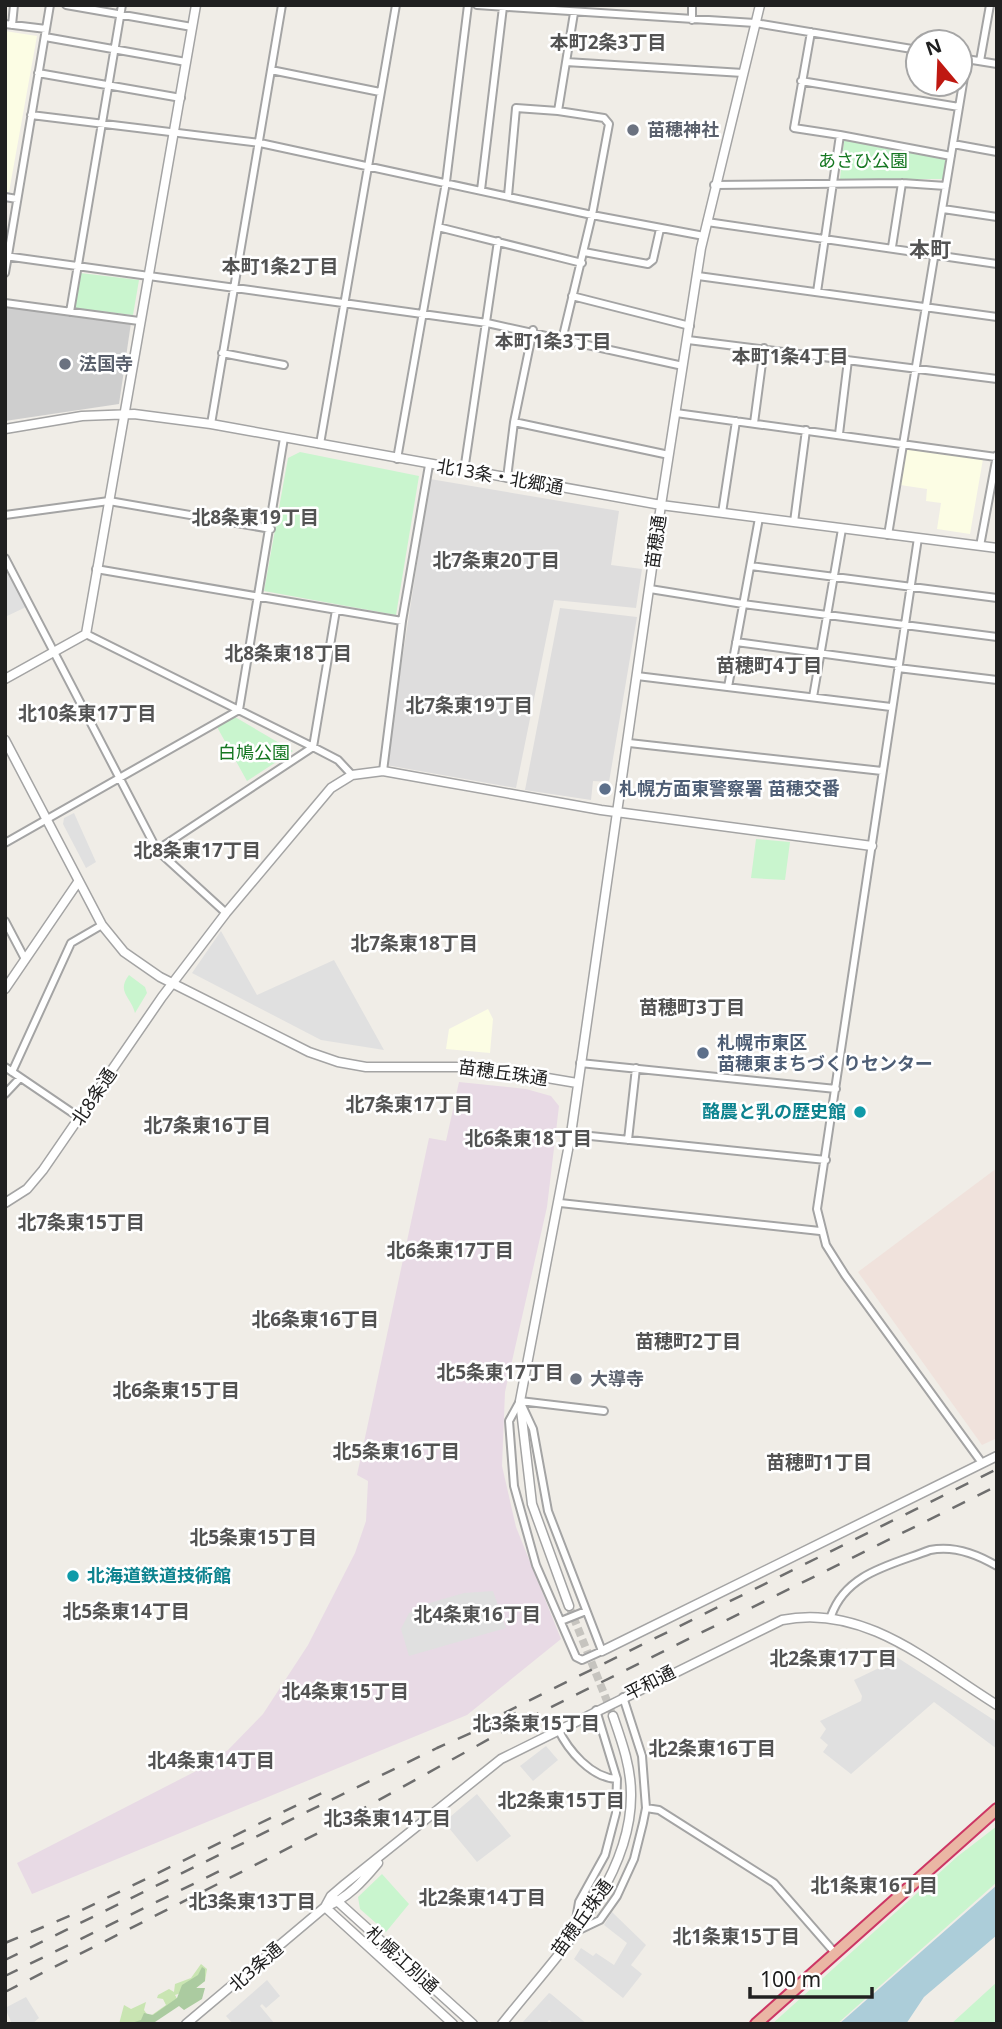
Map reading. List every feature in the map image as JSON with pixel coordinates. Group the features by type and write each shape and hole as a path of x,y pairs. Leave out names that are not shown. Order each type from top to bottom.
{"highway":[{"path":"756,2024 997,1809"}],"street":[{"path":"14,5 9,24 115,49 186,62"},
{"path":"5,273 50,5"},
{"path":"65,5 192,27"},
{"path":"70,312 122,5"},
{"path":"86,634 196,5"},
{"path":"211,424 282,5"},
{"path":"320,444 396,5"},
{"path":"397,459 446,182 468,5"},
{"path":"477,5 755,23 904,48"},
{"path":"692,5 692,19"},
{"name":"苗穂通","path":"577,1083 629,743 661,505 704,236 714,185 760,5"},
{"path":"980,61 990,5"},
{"path":"481,190 503,7"},
{"path":"558,111 574,13"},
{"path":"811,32 794,128 951,156"},
{"path":"974,60 997,64"},
{"path":"566,61 743,74"},
{"path":"271,70 380,92"},
{"path":"38,74 181,97"},
{"path":"801,81 959,107"},
{"path":"888,535 960,98"},
{"path":"508,196 516,108 604,118 609,124 582,262 562,340"},
{"path":"31,116 260,143 592,215 704,236"},
{"path":"817,292 840,135"},
{"path":"953,144 997,152"},
{"path":"714,185 902,183 946,186"},
{"path":"892,247 902,183"},
{"path":"5,197 17,199"},
{"path":"943,209 997,216"},
{"path":"707,222 997,264"},
{"path":"438,227 582,262"},
{"path":"584,252 648,264 653,260 660,229"},
{"path":"464,471 498,241"},
{"path":"6,256 533,330 562,340 683,366"},
{"path":"698,276 997,317"},
{"path":"572,296 690,326"},
{"path":"5,303 139,321"},
{"path":"508,478 514,422 533,330"},
{"path":"688,340 997,379"},
{"path":"754,423 764,348"},
{"path":"222,353 284,365"},
{"path":"839,434 848,360"},
{"path":"676,413 997,455 980,546"},
{"name":"北13条・北郷通","path":"5,429 82,416 123,414 211,424 661,505 997,548"},
{"path":"722,513 736,421"},
{"path":"514,422 669,455"},
{"path":"794,522 806,430"},
{"path":"239,710 284,438"},
{"path":"383,771 402,621 429,465"},
{"path":"5,515 109,501 271,529"},
{"path":"728,687 759,518"},
{"path":"813,697 842,529"},
{"path":"918,538 817,1209 820,1231 845,1275 982,1463"},
{"path":"5,558 157,850 226,913"},
{"path":"751,566 997,598"},
{"path":"96,569 258,599 402,621"},
{"path":"650,589 828,616 997,637"},
{"path":"157,850 313,747 335,610"},
{"path":"5,679 86,634"},
{"path":"86,634 338,760 352,775 383,771 618,812 872,846"},
{"path":"736,642 997,680"},
{"path":"638,676 891,707"},
{"path":"5,843 239,710"},
{"name":"苗穂丘珠通","path":"5,740 102,925 124,952 160,977 309,1052 338,1062 366,1067 482,1067 577,1083"},
{"path":"629,743 882,771"},
{"name":"北8条通","path":"5,1203 27,1189 226,913 331,788 352,775"},
{"path":"5,989 78,882"},
{"path":"5,921 25,959"},
{"path":"12,1072 71,943 102,925"},
{"path":"580,1063 836,1089"},
{"path":"5,1067 80,1118"},
{"path":"628,1140 636,1068"},
{"path":"5,1094 20,1077"},
{"path":"577,1083 560,1203 520,1401 509,1421 514,1486 536,1565 576,1657 582,1660 602,1651 997,1456"},
{"path":"571,1134 826,1160"},
{"path":"560,1203 820,1231"},
{"path":"520,1401 604,1411"},
{"path":"520,1401 531,1504 569,1606"},
{"path":"520,1401 533,1429 548,1511 602,1651"},
{"path":"831,1616 842,1592 854,1582 930,1550 943,1548 977,1554 997,1566"},
{"path":"561,1621 586,1611"},
{"name":"平和通","path":"335,1899 501,1759 761,1627 802,1616 831,1616 867,1626 997,1705"},
{"path":"573,1932 600,1920 617,1896 634,1859 646,1808 642,1756 623,1697"},
{"path":"573,1932 579,1902 594,1878 612,1834 617,1779 596,1710"},
{"name":"苗穂丘珠通","path":"502,2024 599,1899 613,1874 624,1845 631,1794 627,1758 613,1716"},
{"path":"558,1729 567,1747 580,1760 607,1779 617,1779"},
{"path":"646,1808 659,1810 774,1883 835,1953"},
{"name":"北3条通","path":"186,2024 335,1899"},
{"name":"札幌江別通","path":"335,1899 473,2024"},
{"name":"札幌江別通","path":"325,1908 453,2024"}],"shaded area":[{"path":"5,31 37,36 9,192 5,192"},
{"name":"法国寺","path":"5,306 131,323 119,404 5,421"},
{"path":"905,448 983,459 970,534 937,529 941,503 926,501 927,489 900,485"},
{"path":"430,479 619,511 611,565 642,569 636,608 554,600 516,788 386,765"},
{"path":"5,565 26,607 5,617"},
{"path":"560,608 637,617 609,782 593,781 591,800 525,790"},
{"path":"74,813 96,862 86,868 63,824 64,818"},
{"path":"221,931 257,995 334,960 384,1050 321,1040 192,973"},
{"path":"488,1009 493,1019 490,1053 446,1049 449,1029"},
{"path":"459,1082 526,1089 551,1096 559,1106 547,1207 505,1392 502,1466 516,1527 561,1639 467,1715 32,1894 17,1863 202,1768 228,1750 263,1714 308,1645 355,1553 366,1521 368,1481 357,1475 429,1138 446,1141"},
{"path":"997,1168 997,1438 982,1445 858,1272"},
{"path":"493,1591 506,1628 409,1656 401,1629 409,1613 426,1604 464,1593"},
{"path":"895,1656 997,1722 997,1749 934,1702 851,1774 823,1752 828,1745 820,1738 826,1729 820,1721 861,1701 862,1696 854,1680 881,1667"},
{"path":"546,1746 558,1760 533,1781 520,1766"},
{"path":"477,1794 511,1836 477,1862 444,1822"},
{"path":"612,1912 646,1945 631,1965 642,1974 623,1998 574,1959 581,1948 593,1956 596,1953 614,1965 627,1943 604,1925"},
{"path":"267,1980 280,1996 266,2008 262,2004 260,2006 275,2024 233,2024 226,2016"},
{"path":"549,1993 587,2024 554,2024 549,2020 546,2024 521,2024"},
{"path":"26,1997 39,2018 32,2024 12,2024 5,2008"}],"green space":[{"name":"あさひ公園","path":"844,140 946,157 943,179 840,179"},
{"path":"80,273 139,280 133,315 75,308"},
{"path":"300,452 419,476 396,615 264,591 288,458"},
{"name":"白鳩公園","path":"235,717 293,751 247,781 217,727"},
{"path":"756,839 790,842 785,880 751,878"},
{"path":"129,975 145,987 147,993 135,1013 124,990"},
{"path":"997,1826 997,1882 837,2024 772,2024 958,1856"},
{"path":"382,1874 409,1904 386,1932 360,1909 358,1897"},
{"path":"201,1964 207,1969 205,1981 196,1988 175,1995 179,2002 142,2024 119,2024 124,2005 131,2009 146,2002 144,2010 149,2017 166,2005 163,1999 157,1998 158,1995 169,1989 174,1992 175,1984 191,1978"},
{"path":"202,1967 205,1969 205,1981 196,1988 205,1988 202,1999 184,2010 179,2006 152,2024 128,2024 141,2020 144,2013 153,2015 177,1998 182,1985 198,1975"},
{"path":"997,1982 997,2024 951,2024"}],"water":[{"path":"997,1885 997,1935 924,1997 906,2024 839,2024"}],"tunnel":[{"path":"569,1606 613,1716"}],"railway":[{"path":"504,1713 997,1469"},
{"path":"5,1992 328,1828 511,1727 997,1486"},
{"path":"5,1960 437,1748 516,1713"},
{"path":"5,1943 74,1914 328,1790"},
{"path":"5,1976 228,1867"}],"place":[{"name":"苗穂神社","path":"633,130"},
{"name":"法国寺","path":"65,364"},
{"name":"札幌方面東警察署 苗穂交番","path":"605,789"},
{"name":"札幌市東区 苗穂東まちづくりセンター","path":"703,1053"},
{"name":"酪農と乳の歴史館","path":"860,1112"},
{"name":"大導寺","path":"576,1379"},
{"name":"北海道鉄道技術館","path":"73,1576"}],"district":[{"name":"本町2条3丁目","path":"608,42"},
{"name":"本町","path":"930,250"},
{"name":"本町1条2丁目","path":"280,266"},
{"name":"本町1条3丁目","path":"553,341"},
{"name":"本町1条4丁目","path":"790,356"},
{"name":"北8条東19丁目","path":"255,517"},
{"name":"北7条東20丁目","path":"496,560"},
{"name":"北8条東18丁目","path":"288,653"},
{"name":"苗穂町4丁目","path":"769,665"},
{"name":"北7条東19丁目","path":"469,705"},
{"name":"北10条東17丁目","path":"87,713"},
{"name":"北8条東17丁目","path":"197,850"},
{"name":"北7条東18丁目","path":"414,943"},
{"name":"苗穂町3丁目","path":"692,1007"},
{"name":"北7条東17丁目","path":"409,1104"},
{"name":"北7条東16丁目","path":"207,1125"},
{"name":"北6条東18丁目","path":"528,1138"},
{"name":"北7条東15丁目","path":"81,1222"},
{"name":"北6条東17丁目","path":"450,1250"},
{"name":"北6条東16丁目","path":"315,1319"},
{"name":"苗穂町2丁目","path":"688,1341"},
{"name":"北5条東17丁目","path":"500,1372"},
{"name":"北6条東15丁目","path":"176,1390"},
{"name":"北5条東16丁目","path":"396,1451"},
{"name":"苗穂町1丁目","path":"819,1462"},
{"name":"北5条東15丁目","path":"253,1537"},
{"name":"北5条東14丁目","path":"126,1611"},
{"name":"北4条東16丁目","path":"477,1614"},
{"name":"北2条東17丁目","path":"833,1658"},
{"name":"北4条東15丁目","path":"345,1691"},
{"name":"北3条東15丁目","path":"536,1723"},
{"name":"北2条東16丁目","path":"712,1748"},
{"name":"北4条東14丁目","path":"211,1760"},
{"name":"北2条東15丁目","path":"561,1800"},
{"name":"北3条東14丁目","path":"387,1818"},
{"name":"北1条東16丁目","path":"874,1885"},
{"name":"北2条東14丁目","path":"482,1897"},
{"name":"北3条東13丁目","path":"252,1901"},
{"name":"北1条東15丁目","path":"736,1936"}]}
